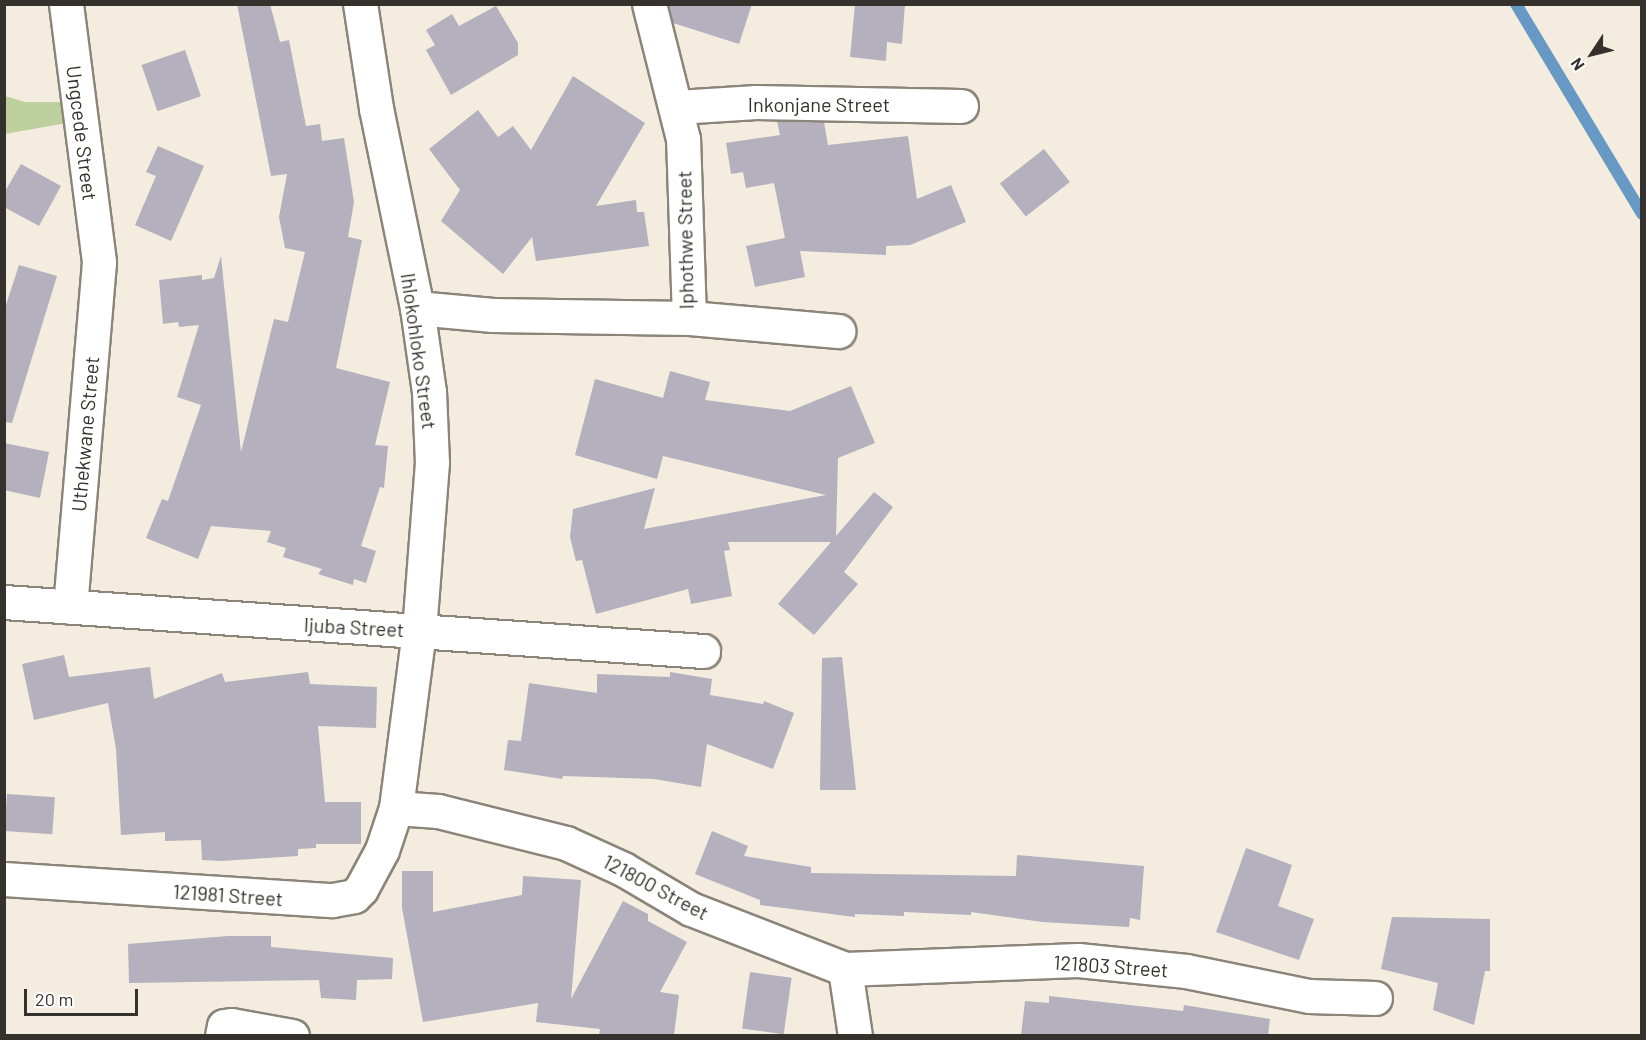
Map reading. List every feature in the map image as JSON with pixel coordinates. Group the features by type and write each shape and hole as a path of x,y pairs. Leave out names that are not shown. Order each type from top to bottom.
{"street":[{"name":"Ungcede Street","path":"66,4 99,262"},
{"name":"Ihlokohloko Street","path":"360,4 378,119 417,308 429,392 432,463 420,631 396,808"},
{"name":"Iphothwe Street","path":"417,308 493,315 689,318 686,198 677,107 649,4"},
{"name":"Inkonjane Street","path":"677,107 756,102 961,106"},
{"name":"Uthekwane Street","path":"70,607 99,262"},
{"path":"689,318 837,331"},
{"name":"Ijuba Street","path":"4,602 703,651"},
{"name":"121981 Street","path":"4,879 265,898 344,898 354,896 368,878 396,808"},
{"name":"121800 Street","path":"396,808 438,811 566,843 623,869 691,909 845,969"},
{"name":"121803 Street","path":"845,969 1078,960 1186,971 1309,996 1375,998"},
{"path":"845,969 855,1035"},
{"path":"222,1035 224,1026 231,1025 289,1034"}],"green space":[{"path":"5,96 25,102 75,102 78,121 5,134"}],"building":[{"path":"237,4 270,4 280,42 289,40 306,126 320,124 322,141 344,138 354,202 348,237 362,240 336,368 390,382 375,445 388,446 384,488 380,487 361,546 376,551 366,583 354,579 353,585 318,574 322,569 283,557 286,548 267,542 271,531 211,526 198,559 146,538 162,499 168,501 201,405 177,397 199,325 179,327 178,322 163,324 159,280 202,275 202,280 214,278 221,256 241,452 274,319 288,322 305,252 285,248 279,217 287,174 271,176"},
{"path":"668,4 752,4 739,44 673,23"},
{"path":"855,4 905,4 902,44 887,42 886,61 850,57"},
{"path":"496,6 518,43 518,55 451,95 426,50 435,45 426,30 452,14 459,26"},
{"path":"185,50 201,96 157,111 142,65"},
{"path":"573,76 645,123 596,206 636,200 637,212 644,212 649,246 536,261 532,237 503,274 441,221 460,190 429,149 478,110 498,137 513,126 531,150"},
{"path":"777,121 824,122 828,145 908,136 917,199 951,185 966,222 910,245 886,246 886,255 800,251 805,277 755,287 746,246 785,238 774,183 746,188 743,172 731,174 726,143 780,135"},
{"path":"158,146 204,166 171,241 135,225 156,176 146,172"},
{"path":"1044,149 1070,182 1026,217 1000,183"},
{"path":"21,164 61,186 39,226 4,207 4,193"},
{"path":"19,265 57,276 12,423 4,422 4,311"},
{"path":"670,371 710,382 705,400 790,411 851,386 875,443 838,458 836,536 874,492 893,507 844,572 858,584 814,635 778,604 831,542 728,542 730,550 724,551 732,596 691,604 688,589 596,614 582,560 576,561 570,537 573,509 655,488 644,529 826,495 663,456 657,479 575,455 595,379 663,398"},
{"path":"4,443 49,452 40,498 4,490"},
{"path":"64,655 69,677 150,667 154,699 222,673 225,682 308,672 310,684 377,687 376,728 318,726 325,802 361,802 361,844 316,844 316,848 298,849 298,856 221,861 202,860 201,840 165,841 165,832 121,835 116,749 108,703 34,720 22,664"},
{"path":"842,657 856,790 820,790 822,658"},
{"path":"670,672 712,679 710,695 763,704 764,701 794,713 773,769 707,744 701,787 654,779 563,776 562,779 504,770 508,740 521,741 529,683 597,693 597,674 670,677"},
{"path":"7,794 55,797 52,834 4,831"},
{"path":"712,831 748,846 744,856 811,867 811,873 1016,876 1017,855 1144,866 1140,920 1130,918 1129,927 1042,922 971,912 971,915 904,912 904,916 855,914 855,917 760,905 760,900 695,874"},
{"path":"1246,848 1292,865 1278,906 1314,919 1299,960 1216,932"},
{"path":"402,871 433,871 433,912 522,895 523,876 581,880 571,999 623,901 648,914 648,921 687,942 660,992 679,995 674,1035 599,1035 600,1029 536,1022 538,1003 423,1022 402,908"},
{"path":"1392,917 1490,919 1490,971 1485,971 1474,1025 1433,1010 1438,983 1381,969"},
{"path":"228,936 271,936 271,947 393,958 392,979 357,980 356,1000 321,998 319,980 129,983 128,944"},
{"path":"750,972 792,978 784,1034 742,1028"},
{"path":"1049,996 1183,1011 1184,1005 1270,1019 1268,1035 1021,1035 1025,1001 1049,1003"}],"waterway":[{"path":"1516,4 1642,214"}]}
